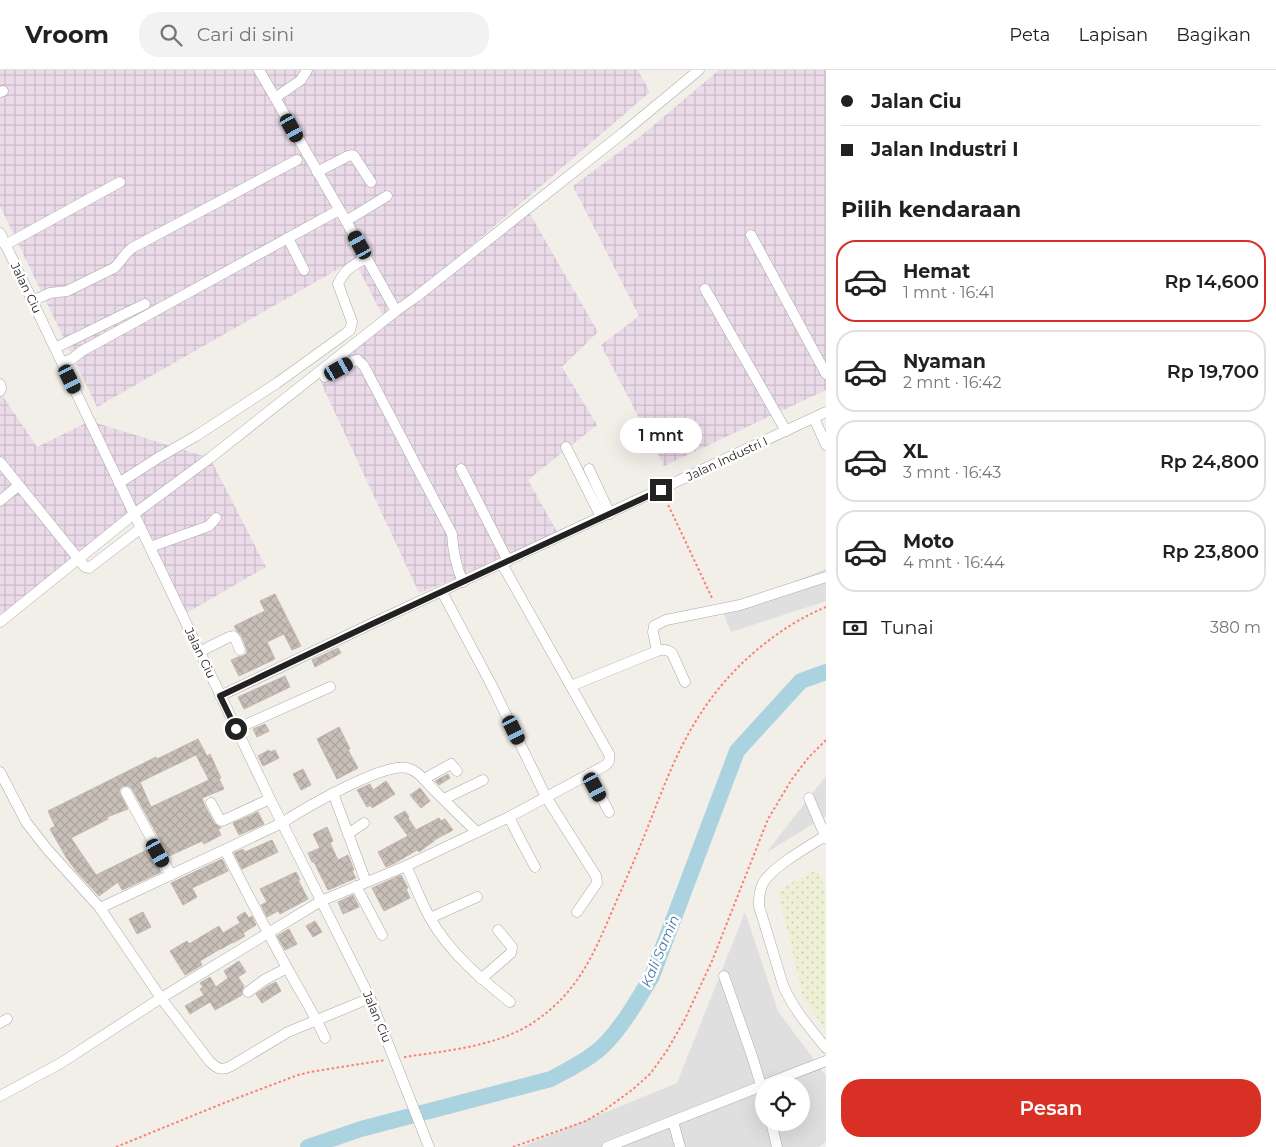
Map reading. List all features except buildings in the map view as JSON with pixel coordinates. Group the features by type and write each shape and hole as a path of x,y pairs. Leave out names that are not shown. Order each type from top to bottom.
{"street":[{"path":"259,70 396,311"},
{"path":"275,98 301,80 307,70"},
{"path":"0,622 134,514 210,458 416,297 623,133 699,70"},
{"path":"317,172 352,155 371,182"},
{"path":"32,301 50,293 67,291 114,268 126,252 132,248 297,160"},
{"path":"5,245 120,182"},
{"path":"346,221 387,196"},
{"path":"62,362 72,359 82,351 339,210"},
{"name":"Jalan Ciu","path":"0,233 220,696 370,998 428,1143"},
{"path":"751,235 826,374"},
{"path":"288,238 304,270"},
{"path":"119,482 196,436 277,383 350,330 352,322 338,284 342,274 349,267 366,258"},
{"path":"705,289 786,431"},
{"path":"54,348 145,304"},
{"path":"324,377 353,361 358,360 364,366 452,534 455,558 463,582"},
{"path":"0,384 0,391"},
{"name":"Jalan Industri I","path":"220,696 826,412"},
{"path":"814,418 826,445"},
{"path":"566,447 606,516"},
{"path":"0,462 85,567 89,568 141,528"},
{"path":"0,1096 61,1063 161,998 321,901 406,866 509,817 606,765 610,760 609,754 505,562 462,469"},
{"path":"589,469 606,516"},
{"path":"0,501 18,486"},
{"path":"150,547 209,526 216,518"},
{"path":"657,651 654,626 666,620 740,605 826,577"},
{"path":"442,592 491,684 546,798 596,876 597,883 577,912"},
{"path":"200,652 233,636 240,650"},
{"path":"571,686 663,649 672,653 685,682"},
{"path":"236,729 330,687"},
{"path":"424,779 451,764 457,771"},
{"path":"100,908 282,823 333,793 398,767 407,768 424,779 477,832"},
{"path":"0,772 26,822 47,849 100,908 161,998 210,1062 217,1068 224,1069 231,1066 281,1035 370,998"},
{"path":"589,774 608,812"},
{"path":"444,799 484,780"},
{"path":"126,792 170,875"},
{"path":"333,793 366,882"},
{"path":"810,798 826,837 800,851 768,875 758,896 788,997 826,1048"},
{"path":"211,803 222,821 270,799"},
{"path":"509,817 535,867"},
{"path":"348,834 364,823"},
{"path":"225,850 287,968 317,1019 325,1038"},
{"path":"406,866 430,918 452,950 481,979 510,1002"},
{"path":"356,886 382,935"},
{"path":"430,918 477,896"},
{"path":"481,979 511,953 512,947 498,930"},
{"path":"442,956 452,950"},
{"path":"248,992 264,980 287,968"},
{"path":"724,976 759,1076"},
{"path":"791,1076 826,1061"},
{"path":"607,1147 755,1091"},
{"path":"673,1121 680,1147"},
{"path":"773,1131 777,1147"}],"path":[{"path":"661,490 718,610"},
{"path":"116,1147 298,1075 473,1046 506,1036 533,1023 555,1006 575,984 597,947 670,773 683,744 701,712 727,678 754,653 787,627 826,607"},
{"path":"513,1147 586,1121 632,1090 650,1074 666,1052 684,1021 712,961 768,819 792,779 809,757 826,740"}],"shaded area":[{"path":"0,70 638,70 650,92 392,314 527,209 598,332 562,367 597,425 528,480 560,537 419,593 317,374 385,320 354,260 97,407 0,206"},
{"path":"719,70 826,70 826,390 664,466 601,345 639,316 573,186 642,135"},
{"path":"0,392 37,447 90,421 210,458 266,567 183,615 137,517 0,623"},
{"path":"826,569 826,601 731,632 722,610"},
{"path":"826,776 826,816 766,853"},
{"path":"745,912 778,1011 826,1076 826,1142 819,1147 521,1147 677,1083"}],"green space":[{"path":"818,869 826,893 826,1031 803,997 778,890"}],"waterway":[{"name":"Kali Samin","path":"308,1147 361,1129 551,1079 594,1054 613,1035 625,1019 652,976 737,751 801,681 826,672"}],"route":[{"path":"236,729 220,696 661,490"}]}
